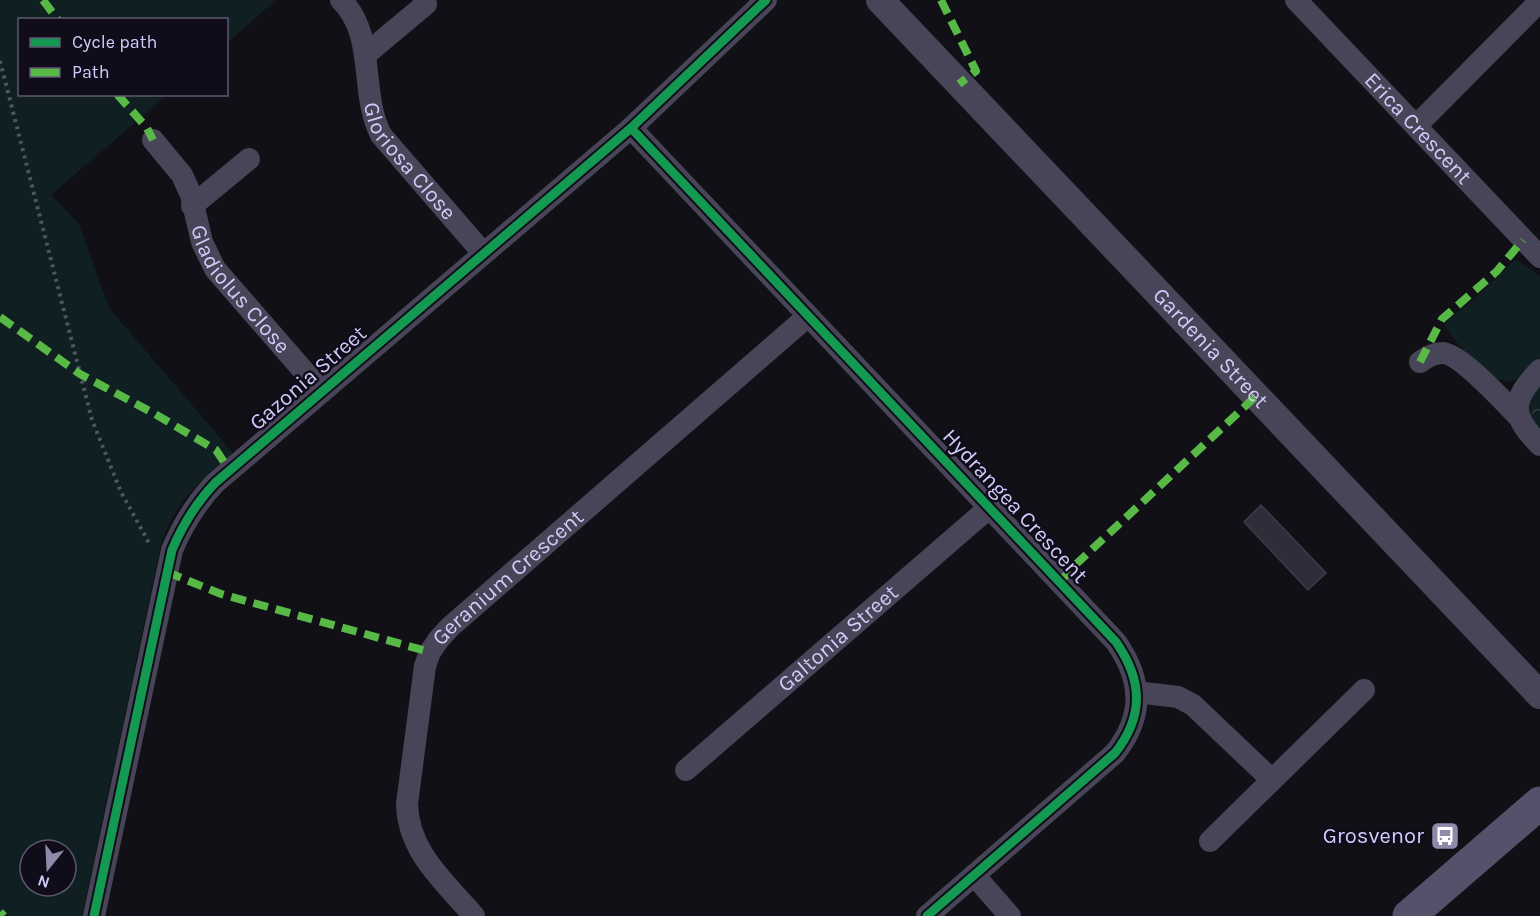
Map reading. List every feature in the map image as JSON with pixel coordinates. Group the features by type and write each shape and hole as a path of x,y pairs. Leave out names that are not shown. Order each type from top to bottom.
{"main road":[{"path":"1409,916 1540,803"}],"street":[{"name":"Gloriosa Close","path":"341,0 355,18 360,31 372,113 381,135 483,253"},
{"name":"Gazonia Street","path":"93,916 172,550 181,530 202,497 215,483 631,128 766,0"},
{"name":"Gardenia Street","path":"880,0 1540,695"},
{"name":"Erica Crescent","path":"1296,0 1540,257"},
{"path":"1416,126 1540,1"},
{"path":"365,56 426,4"},
{"name":"Hydrangea Crescent","path":"631,128 1116,642 1127,657 1134,674 1137,692 1136,708 1125,740 1115,753 927,916"},
{"name":"Gladiolus Close","path":"153,140 182,174 202,242 215,269 322,392"},
{"name":"Gladiolus Close","path":"192,206 249,159"},
{"name":"Geranium Crescent","path":"474,916 422,855 414,842 407,817 422,680 430,652 450,627 808,316"},
{"path":"1420,362 1434,354 1442,353 1458,358 1519,417 1527,432 1540,445"},
{"path":"1519,417 1519,398 1522,389 1540,370"},
{"name":"Galtonia Street","path":"686,770 990,507"},
{"path":"1210,842 1364,690"},
{"path":"1137,692 1178,697 1193,705 1272,780"},
{"path":"974,876 1010,916"}],"path":[{"path":"0,61 92,420 121,492 167,572"}],"green space":[{"path":"0,0 276,0 228,42 228,18 18,18 18,96 166,96 51,195 79,224 109,308 233,453 199,483 182,503 174,514 161,544 82,916 0,916"},
{"path":"1514,261 1519,261 1540,276 1540,359 1527,372 1511,381 1502,380 1483,370 1445,326 1448,320"},
{"path":"1540,381 1540,430 1531,417 1530,406"}],"building":[{"path":"1261,505 1326,573 1308,590 1244,522"}],"marked path":[{"path":"43,0 56,18"},
{"path":"941,0 976,71 959,84"},
{"path":"119,96 147,128 153,140"},
{"path":"1420,362 1442,319 1497,271 1523,240"},
{"path":"0,317 80,374 216,450 230,471"},
{"path":"1060,582 1072,568 1255,397"},
{"path":"167,572 221,594 430,652"},
{"path":"0,912 4,916"}],"cycle path":[{"path":"94,916 172,550 196,506 215,483 631,128 766,0"},
{"path":"631,128 1116,642 1131,671 1135,685 1135,712 1131,726 1115,753 927,916"}],"place":[{"name":"Grosvenor","path":"1445,836"}]}
